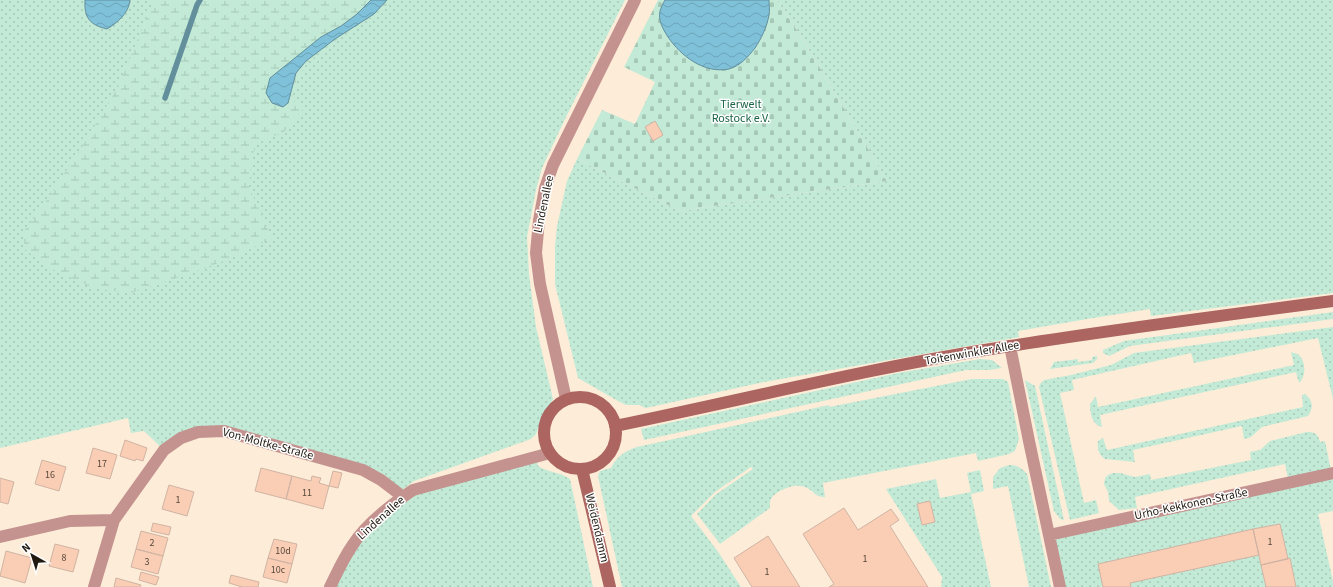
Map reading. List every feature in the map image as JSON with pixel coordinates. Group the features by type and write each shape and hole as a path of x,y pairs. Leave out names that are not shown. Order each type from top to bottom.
{"street":[{"name":"Lindenallee","path":"566,399 540,284 536,253 539,220 545,188 553,165 635,0"},
{"name":"Toitenwinkler Allee","path":"615,426 890,367 1010,346 1104,331 1333,301"},
{"path":"1010,346 1028,441 1060,587"},
{"path":"576,397 587,397 597,401 605,407 612,416 615,426 616,434 614,443 608,454 599,463 591,467 570,467 559,462 550,453 544,436 544,427 551,410 566,399 576,397"},
{"name":"Von-Moltke-Straße","path":"94,587 114,520 164,450 181,438 198,432 224,431 363,470 381,480 398,493 400,499"},
{"name":"Lindenallee","path":"330,587 352,545 365,530 400,499 413,490 550,453"},
{"name":"Weidendamm","path":"582,468 610,587"},
{"name":"Urho-Kekkonen-Straße","path":"1049,535 1333,476"},
{"path":"0,537 70,521 114,520"}],"green space":[{"path":"0,0 625,0 542,168 536,190 527,237 529,274 536,327 553,399 536,434 531,439 414,481 398,493 381,480 224,431 198,432 164,450 144,431 131,433 128,418 0,448"},
{"path":"154,0 390,0 385,8 338,39 308,62 298,77 291,99 303,109 284,132 258,143 252,155 249,187 272,238 237,256 183,276 130,293 93,288 54,270 33,256 25,249 23,232 38,213 80,150 118,87"},
{"name":"Tierwelt Rostock e.V.","path":"658,0 777,0 805,43 887,181 680,211 577,159 602,110 635,124 655,82 624,67"},
{"path":"777,0 1333,0 1333,293 1151,316 1150,309 1018,331 1019,337 764,382 646,408 639,405 626,405 618,401 578,378 555,284 555,246 557,226 567,181 577,159 680,211 887,181 805,43"},
{"path":"1333,312 1333,319 1130,346 1109,356 1103,353 1103,350 1124,341"},
{"path":"1333,327 1333,399 1318,338 1194,363 1191,353 1072,380 1074,390 1060,393 1084,503 1096,500 1099,513 1070,520 1039,387 1044,380 1111,365 1134,353"},
{"path":"1291,352 1299,355 1303,362 1304,374 1299,383 1296,372 1100,415 1102,427 1096,424 1092,418 1090,404 1096,396 1098,407 1294,365"},
{"path":"1097,356 1097,359 1093,363 1050,369 1054,362 1078,359 1078,362 1092,360 1092,357"},
{"path":"980,359 992,360 1002,368 989,370 966,370 644,440 641,429 898,373"},
{"path":"972,379 1003,379 1008,382 1019,439 1015,451 1009,454 978,461 976,453 823,483 825,497 817,495 804,487 789,487 773,496 770,502 770,508 720,544 697,514 715,495 753,469 751,467 715,492 691,516 719,553 741,587 622,587 598,476 600,471 611,468 616,460 625,452 637,447 829,405 829,407"},
{"path":"1025,380 1035,386 1064,520 1060,519 1054,511"},
{"path":"1305,394 1310,399 1312,404 1308,416 1262,427 1251,437 1244,439 1242,426 1133,450 1135,462 1105,459 1101,456 1098,449 1098,441 1103,438 1107,450 1303,407 1302,395"},
{"path":"1307,432 1316,434 1320,442 1325,441 1333,480 1333,511 1318,514 1333,581 1333,587 1296,587 1290,558 1288,559 1280,524 1098,564 1103,587 1060,587 1049,535 1289,483 1285,464 1135,497 1137,508 1119,510 1109,501 1108,492 1104,484 1105,478 1108,475 1120,473 1135,477 1150,474 1151,480 1251,460 1250,452 1260,450 1270,441"},
{"path":"535,456 538,466 570,479 593,587 330,587 352,545 400,499"},
{"path":"1009,465 1019,467 1027,474 1051,587 1029,587 1008,486 993,489 993,477 1000,468"},
{"path":"980,470 984,491 971,494 991,587 941,587 942,577 886,489 936,479 940,498 971,492 967,473"},
{"path":"1259,555 1266,587 1131,587 1130,583"}],"water":[{"path":"85,0 130,0 125,13 115,24 107,29 92,23 89,20 86,12"},
{"path":"371,0 387,0 374,14 335,39 306,61 296,73 288,103 283,107 272,103 266,93 270,78 321,37 341,26 357,14"},
{"path":"665,0 769,0 769,13 765,28 759,41 744,61 729,69 711,69 686,57 668,37 660,22 660,11"}],"building":[{"path":"655,121 663,135 653,141 645,127"},
{"path":"125,440 147,448 143,461 136,459 135,461 120,456"},
{"path":"93,448 117,455 110,479 86,473"},
{"path":"42,460 66,467 59,491 35,484"},
{"path":"261,468 292,476 286,499 255,491"},
{"path":"333,471 342,473 338,488 329,486"},
{"path":"292,476 311,481 312,476 321,478 319,483 329,486 323,509 286,499"},
{"path":"0,478 14,482 8,504 0,502"},
{"path":"169,485 194,492 187,516 162,509"},
{"path":"930,501 935,522 922,525 917,504"},
{"path":"844,508 858,530 891,509 899,520 890,526 928,587 829,587 834,584 803,534"},
{"path":"153,523 171,527 169,535 151,531"},
{"path":"1280,524 1288,559 1261,565 1253,529"},
{"path":"1253,529 1259,555 1130,583 1131,587 1103,587 1098,564"},
{"path":"141,531 168,538 163,556 136,549"},
{"path":"768,536 800,587 752,587 734,558"},
{"path":"274,539 297,544 292,564 268,558"},
{"path":"55,544 79,550 73,572 49,566"},
{"path":"136,549 163,556 158,574 131,567"},
{"path":"6,551 32,558 25,583 0,576"},
{"path":"268,558 292,564 287,583 263,577"},
{"path":"1290,558 1296,587 1266,587 1261,565"},
{"path":"141,572 159,577 156,585 139,580"},
{"path":"231,575 259,582 258,587 242,587 229,583"},
{"path":"116,578 141,585 140,587 114,587"}],"waterway":[{"path":"165,98 200,0"}]}
